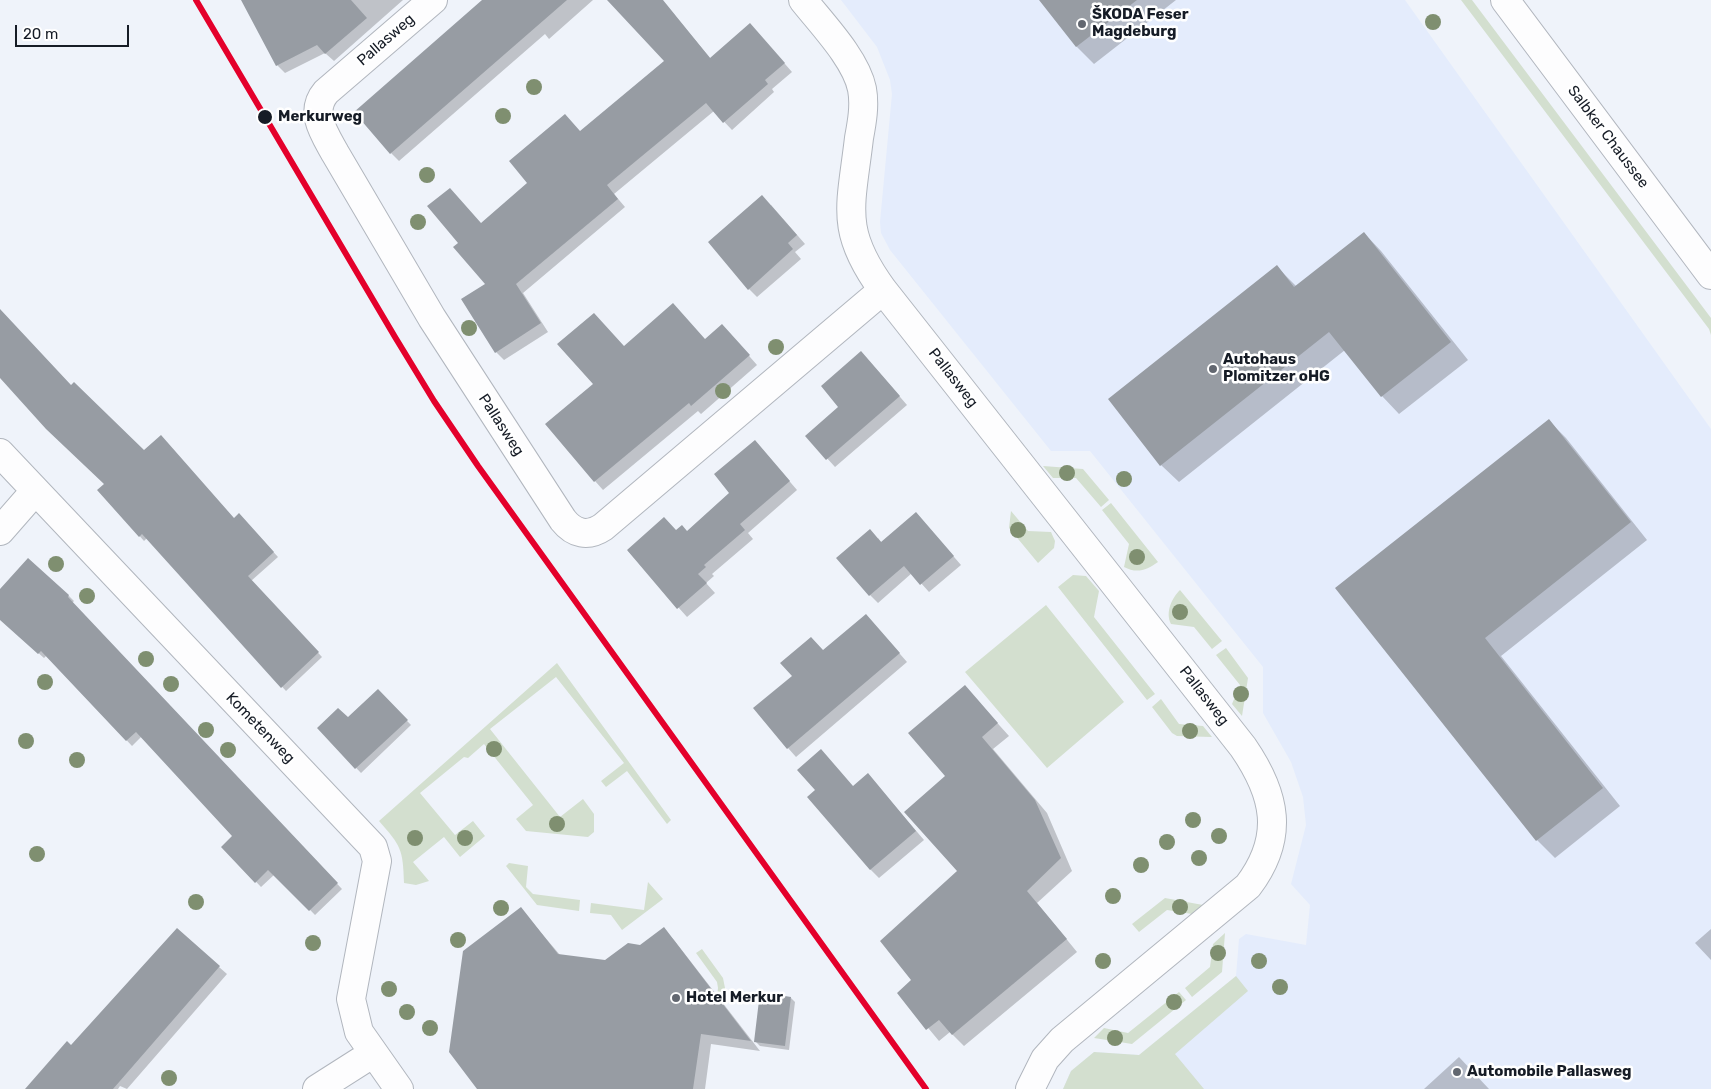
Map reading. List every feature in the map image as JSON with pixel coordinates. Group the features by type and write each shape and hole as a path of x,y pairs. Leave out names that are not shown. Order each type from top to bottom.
{"street":[{"name":"Pallasweg","path":"433,0 326,92 318,105 320,124 349,178 432,318 563,520 574,530 591,533 603,527 883,290"},
{"name":"Pallasweg","path":"803,0 846,55 862,89 863,109 851,205 851,228 858,250 883,290 1243,747 1262,778 1272,806 1272,830 1267,854 1248,886 1062,1040 1045,1059 1030,1089"},
{"name":"Salbker Chaussee","path":"1504,0 1711,275"},
{"name":"Kometenweg","path":"0,453 373,847 377,861 351,999 358,1027 372,1054 399,1089"},
{"path":"0,531 35,491"},
{"path":"317,1089 372,1054"}],"shaded area":[{"path":"841,0 1405,0 1711,429 1711,1089 1063,1089 1071,1071 1094,1052 1139,1055 1236,976 1239,939 1246,934 1306,945 1310,905 1291,884 1306,825 1303,797 1291,762 1263,713 1263,667 1090,451 1051,451 890,250 881,233 880,222 892,94 890,80 877,47"}],"green space":[{"path":"1461,0 1472,0 1711,318 1711,335 1709,329"},
{"path":"1043,466 1083,469 1109,500 1101,507 1076,478 1053,478"},
{"path":"1111,503 1158,562 1138,571 1124,567 1129,544 1102,510"},
{"path":"1011,511 1028,531 1051,532 1055,541 1054,548 1038,563 1009,528"},
{"path":"1073,575 1086,576 1099,591 1094,617 1155,694 1147,700 1058,587"},
{"path":"1180,590 1222,641 1212,649 1194,627 1171,624 1169,619 1170,606"},
{"path":"1046,605 1124,702 1047,768 965,672"},
{"path":"1226,648 1248,678 1242,716 1232,704 1240,685 1216,655"},
{"path":"557,663 671,820 667,824 627,771 606,787 601,781 624,763 556,677 490,729 560,817 583,799 594,814 594,832 588,837 526,831 516,819 533,805 484,744 468,758 464,757 420,793 455,835 473,821 485,836 460,857 444,837 413,862 429,881 416,885 404,883 403,862 399,849 392,836 379,821"},
{"path":"1161,699 1179,724 1203,726 1212,737 1177,736 1172,733 1152,707"},
{"path":"509,863 528,866 526,887 533,894 580,900 579,911 537,905 506,866"},
{"path":"648,882 663,899 622,930 611,915 590,913 591,903 644,910"},
{"path":"1165,898 1203,905 1192,914 1167,910 1139,932 1132,924"},
{"path":"1225,933 1222,972 1192,997 1185,988 1210,967 1213,944"},
{"path":"702,949 723,978 725,988 720,1030 713,1029 718,988 717,982 696,953"},
{"path":"1236,976 1248,991 1175,1054 1204,1089 1063,1089 1071,1071 1094,1052 1139,1055"},
{"path":"1179,992 1186,1000 1132,1044 1094,1038 1104,1028 1128,1033"}],"building":[{"path":"241,0 351,0 367,18 325,54 317,45 276,66"},
{"path":"482,0 567,0 390,154 354,112"},
{"path":"607,0 663,0 710,58 750,23 785,63 765,80 768,84 723,123 706,103 607,185 618,199 516,284 541,323 495,353 461,299 485,284 453,247 458,243 427,206 450,188 481,223 527,183 509,161 565,114 580,131 664,61"},
{"name":"ŠKODA Feser Magdeburg","path":"1039,0 1137,0 1076,47"},
{"path":"762,195 797,235 788,243 793,249 748,290 708,242"},
{"name":"Autohaus Plomitzer oHG","path":"1364,232 1451,342 1381,397 1329,332 1160,466 1108,399 1277,265 1294,287"},
{"path":"673,303 705,339 722,324 750,355 691,406 689,403 594,482 545,424 593,384 557,344 594,313 624,346"},
{"path":"0,309 71,385 74,382 144,450 161,435 234,518 239,513 274,552 248,576 319,652 281,688 142,534 139,537 97,490 104,484 46,429 0,378"},
{"path":"861,351 900,396 826,460 805,436 838,407 821,386"},
{"path":"1549,419 1631,522 1485,638 1603,788 1536,841 1335,588"},
{"path":"755,440 790,481 740,524 745,530 704,565 706,567 698,574 707,583 677,609 627,550 664,517 676,530 682,525 687,531 729,493 714,474"},
{"path":"916,512 954,556 920,585 904,566 869,596 836,558 870,529 881,542"},
{"path":"28,558 69,595 68,597 338,883 309,911 268,870 255,883 221,847 232,836 136,732 126,741 41,651 38,654 0,620 0,589"},
{"path":"866,614 900,653 787,749 753,708 792,676 780,663 811,637 823,650"},
{"path":"965,685 998,723 982,737 1035,800 1061,858 1027,891 1067,939 952,1035 939,1020 926,1030 897,993 911,980 880,941 957,871 904,812 945,776 908,733"},
{"path":"378,689 408,720 355,769 317,728 338,708 348,717"},
{"path":"821,749 853,786 868,773 916,831 870,870 807,797 815,790 797,770"},
{"path":"521,907 558,954 605,960 628,943 640,945 664,927 751,1041 701,1034 693,1089 477,1089 449,1052 463,951"},
{"path":"177,928 220,966 113,1089 25,1089 67,1041 71,1045"},
{"path":"760,992 791,997 785,1046 754,1042"}],"transit line":[{"path":"196,0 434,401 478,466 926,1089"}],"place":[{"name":"ŠKODA Feser Magdeburg","path":"1082,24"},
{"name":"Merkurweg","path":"265,117"},
{"name":"Autohaus Plomitzer oHG","path":"1213,369"},
{"name":"Hotel Merkur","path":"676,998"},
{"name":"Automobile Pallasweg","path":"1457,1072"}]}
